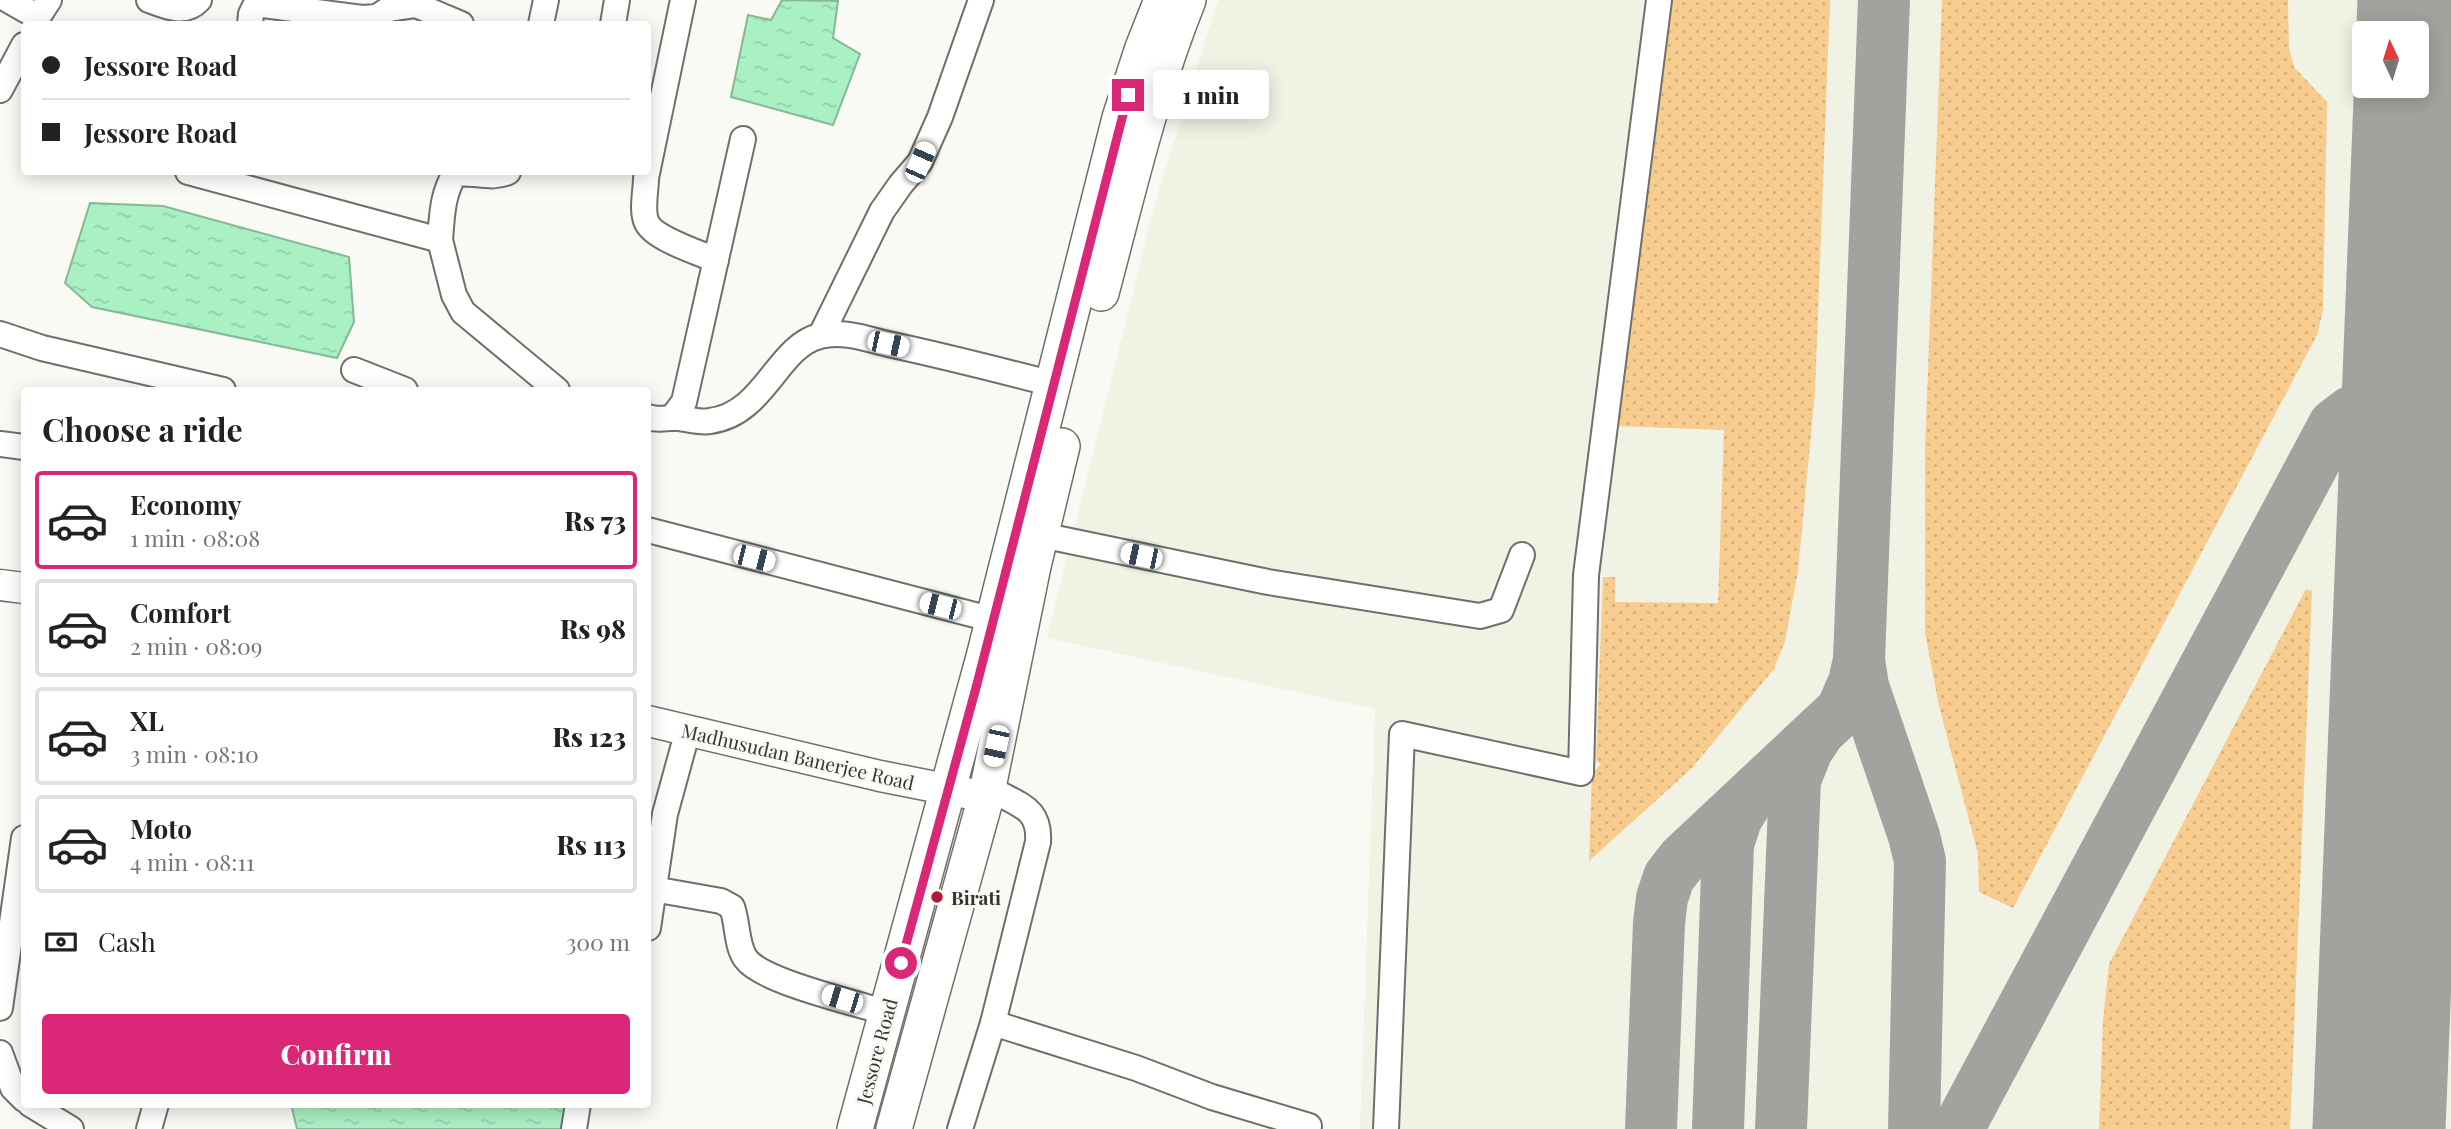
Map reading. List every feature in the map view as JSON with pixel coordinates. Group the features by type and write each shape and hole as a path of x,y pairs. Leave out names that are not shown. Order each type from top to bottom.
{"highway":[{"name":"Jessore Road","path":"855,1129 994,620 1120,118 1162,0"},
{"path":"894,1129 986,797 1041,535 1084,357 1148,116 1188,0"}],"main road":[{"path":"0,584 21,588"},
{"name":"Madhusudan Banerjee Road","path":"651,722 949,791 986,797"}],"street":[{"path":"8,0 40,14"},
{"path":"149,0 177,9 189,8 199,0"},
{"path":"542,21 546,0"},
{"path":"614,21 617,0"},
{"path":"651,155 684,0"},
{"path":"821,335 882,211 920,162 940,117 981,0"},
{"path":"1386,1129 1402,734 1581,773 1586,575 1659,0"},
{"path":"250,21 257,4 376,21 390,9 416,2 455,21"},
{"path":"0,90 21,51"},
{"path":"672,418 684,402 743,139"},
{"path":"198,175 442,248"},
{"path":"647,175 645,206 648,223 660,235 716,260"},
{"path":"445,177 442,248 454,295 463,312 553,387"},
{"path":"0,334 42,348 210,387"},
{"path":"651,418 710,422 732,414 752,401 800,344 821,335 848,335 945,355 1053,384"},
{"path":"354,370 397,387"},
{"path":"0,444 21,447"},
{"path":"651,531 994,620"},
{"path":"1041,535 1268,582 1480,616 1501,610 1522,555"},
{"path":"651,905 656,812 688,730"},
{"path":"960,1129 993,1023 1038,842 1034,816 1000,794 986,797"},
{"path":"0,1008 21,859"},
{"path":"653,889 721,901 732,907 745,958 756,968 776,978 887,1013"},
{"path":"993,1023 1136,1068 1212,1097 1309,1126"},
{"path":"0,1053 13,1088 21,1096"},
{"path":"37,1108 71,1129"},
{"path":"149,1129 155,1108"},
{"path":"574,1129 577,1108"}],"shaded area":[{"path":"1218,0 2451,0 2451,1129 1360,1129 1375,709 1047,638 1154,206"},
{"path":"1671,0 1830,0 1815,392 1798,571 1785,641 1774,669 1692,768 1589,861 1592,773 1601,764 1596,760 1603,577 1615,577 1615,602 1718,603 1724,430 1613,426 1627,312 1652,158 1663,47"},
{"path":"1942,0 2288,0 2289,48 2294,67 2327,102 2323,311 2317,335 2013,908 1979,892 1978,854 1939,706 1925,633 1925,450"},
{"path":"2306,589 2312,591 2290,1129 2099,1129 2103,1021 2109,964"}],"water":[{"path":"782,0 838,1 833,38 860,54 833,125 731,97 748,15 771,20"},
{"path":"90,203 163,206 349,257 354,322 337,358 92,307 65,283"},
{"path":"292,1108 569,1108 565,1129 297,1129"}],"taxiway":[{"path":"1884,0 1859,660 1863,686 1920,861 1914,1129"},
{"path":"1958,1129 2334,425 2351,412 2377,418 2395,437 2403,513"},
{"path":"1651,1129 1659,923 1662,898 1669,877 1683,859 1842,710 1854,682 1859,660"},
{"path":"1781,1129 1795,780 1815,738"},
{"path":"1718,1129 1728,844 1736,819 1749,798"}],"runway":[{"path":"2379,1129 2424,0"}],"place":[{"name":"Birati","path":"937,897"}],"route":[{"path":"901,963 977,684 1128,95"}]}
